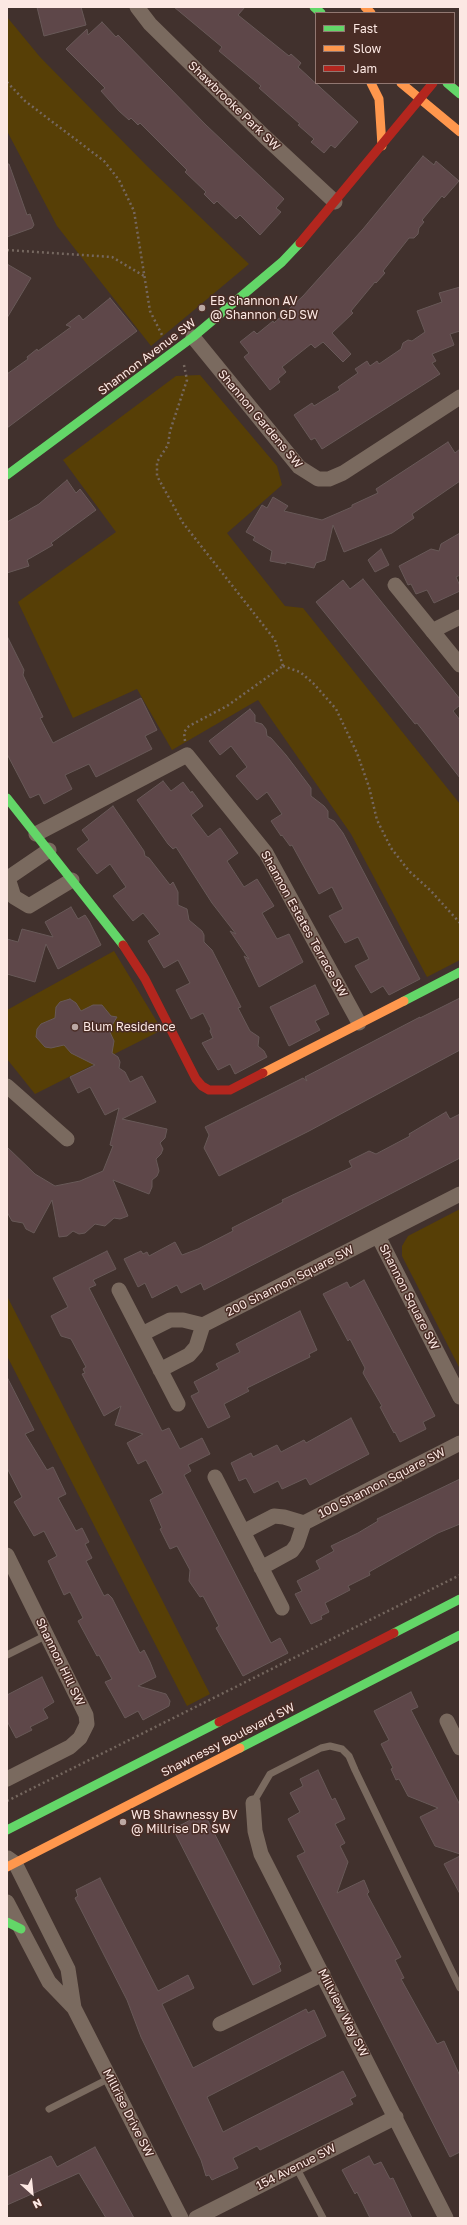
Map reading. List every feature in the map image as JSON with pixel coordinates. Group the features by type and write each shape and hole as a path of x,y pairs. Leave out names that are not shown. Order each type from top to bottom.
{"street":[{"name":"Shawbrooke Park SW","path":"137,7 150,24 253,125 335,202"},
{"path":"372,84 379,99 382,112 382,146"},
{"path":"402,84 460,132"},
{"name":"Shannon Avenue SW","path":"7,475 174,352 282,262 335,202 432,84"},
{"path":"448,84 460,94"},
{"name":"Shannon Gardens SW","path":"193,337 299,468 318,479 329,479 343,473 460,397"},
{"path":"395,585 460,666"},
{"path":"432,631 460,617"},
{"path":"36,834 187,755"},
{"name":"Shannon Estates Terrace SW","path":"187,755 266,853 359,1024"},
{"path":"7,798 120,941 138,969 196,1079 202,1086 209,1090 230,1090 460,972"},
{"path":"49,850 8,878 14,897 29,906 72,880"},
{"path":"7,1086 67,1139"},
{"name":"Shannon Square SW","path":"460,1194 378,1236 460,1397"},
{"name":"200 Shannon Square SW","path":"203,1325 378,1236"},
{"path":"119,1290 178,1404"},
{"path":"142,1334 170,1320 183,1320 203,1325 196,1347 189,1355 160,1370"},
{"name":"100 Shannon Square SW","path":"243,1532 274,1516 284,1517 304,1523 460,1443"},
{"path":"216,1477 282,1608"},
{"name":"100 Shannon Square SW","path":"261,1568 292,1551 297,1544 304,1523"},
{"name":"Shannon Hill SW","path":"7,1555 86,1715 87,1724 80,1738 70,1746 7,1778"},
{"name":"Shawnessy Boulevard SW","path":"7,1830 460,1599"},
{"name":"Shawnessy Boulevard SW","path":"10,1862 460,1635"},
{"path":"447,1721 460,1748"},
{"name":"Millview Way SW","path":"253,1803 255,1830 261,1854 446,2218"},
{"name":"Millrise Drive SW","path":"10,1862 68,1969 74,2008"},
{"name":"Millrise Drive SW","path":"7,1902 49,1982 74,2008 181,2218"},
{"path":"7,1922 21,1929"},
{"path":"220,2024 323,1974"},
{"name":"154 Avenue SW","path":"196,2218 396,2117"}],"lane":[{"path":"7,1655 46,1635"},
{"path":"253,1803 270,1774 321,1748 330,1746 342,1749 348,1756 355,1770 460,1988"},
{"path":"49,2109 110,2078"},
{"path":"296,2167 323,2218"}],"path":[{"path":"7,82 25,101 84,144 112,170 134,211 150,311 163,339 186,367 187,380 170,431 168,445 157,462 157,476 183,523 268,628 275,640 283,666"},
{"path":"7,250 112,257 145,276"},
{"path":"187,755 184,732 189,726 197,719 227,706 283,666"},
{"path":"283,666 300,672 313,683 336,709 357,753 369,787 377,820 391,848 408,871 430,890 460,923"},
{"path":"7,1801 460,1575"}],"shaded area":[{"path":"7,17 40,57 147,166 249,264 151,346 57,226 7,131"},
{"path":"200,375 277,466 282,485 227,533 285,606 303,608 460,804 460,960 427,977 351,834 258,700 172,750 137,689 73,718 18,602 116,532 63,460 176,376"},
{"path":"114,951 162,1030 35,1094 7,1059 7,1010"},
{"path":"460,1209 460,1369 402,1256 402,1246 408,1236"},
{"path":"7,1296 210,1694 187,1706 7,1356"}],"building":[{"path":"37,7 81,7 86,25 44,36"},
{"path":"174,7 245,7 238,15 289,56 291,54 301,63 298,67 358,122 335,148 331,145 324,153 311,142 314,139 298,125 300,124 259,88 261,86 219,51 222,47"},
{"path":"102,22 116,37 118,35 206,125 284,199 276,208 281,212 260,235 240,215 236,219 217,201 214,204 204,194 206,192 185,172 187,170 140,123 138,125 131,118 129,120 119,111 101,91 105,88 66,49 87,29 88,35"},
{"path":"423,156 434,165 436,161 459,181 444,198 442,196 422,220 424,222 419,228 418,234 414,238 409,238 383,271 385,273 376,283 375,282 351,311 353,313 332,333 351,354 343,362 323,342 315,348 311,344 282,367 286,372 278,379 280,382 270,390 244,357 249,353 240,342 254,331 257,334 273,321 274,323 303,296 363,229"},
{"path":"7,164 9,164 27,215 30,214 34,225 32,228 7,237"},
{"path":"7,264 31,278 7,318"},
{"path":"460,287 460,331 450,334 454,345 432,354 436,361 432,363 440,374 322,449 315,438 311,440 294,415 312,403 314,406 340,390 338,387 358,373 355,369 367,361 370,366 377,361 379,364 401,349 403,343 408,340 412,341 425,332 417,311 442,302 439,293"},
{"path":"110,298 137,331 7,428 7,374 28,359 27,357 37,349 38,351 71,327 66,325 79,315 83,320"},
{"path":"448,442 455,453 460,449 460,481 412,514 414,518 392,533 344,552 333,525 325,560 316,563 314,568 286,562 286,564 270,561 272,551 253,540 255,537 246,532 262,505 267,508 273,497 288,506 284,511 322,520 352,507 352,505 378,493 376,489"},
{"path":"67,480 76,493 80,489 96,510 51,543 53,545 27,560 29,566 7,573 7,522 39,504"},
{"path":"460,533 460,575 456,577 460,586 460,591 434,603 427,590 416,594 411,584 408,585 399,566 431,549 439,551 441,544"},
{"path":"381,549 389,565 375,572 368,560"},
{"path":"363,579 460,699 460,705 453,711 460,720 460,778 417,723 415,724 316,602 343,580 350,589"},
{"path":"7,636 24,670 23,675 43,717 40,718 53,743 141,698 157,730 145,736 152,749 96,777 89,764 65,775 72,789 44,804 39,794 30,798 7,754"},
{"path":"250,709 255,715 255,722 262,724 266,729 267,736 271,738 286,755 311,788 311,796 324,806 328,811 328,818 334,821 343,833 420,979 389,995 383,986 371,993 355,966 369,959 358,937 345,943 329,916 343,909 332,887 319,894 292,845 290,846 282,835 281,836 271,821 282,814 267,792 257,800 236,776 247,767 231,746 220,755 209,741"},
{"path":"163,781 171,791 183,782 191,793 192,791 203,806 191,815 208,837 220,828 238,853 227,861 244,887 257,879 274,906 262,913 277,939 289,934 303,962 259,987 244,956 249,959 230,931 236,934 212,903 176,847 173,849 168,844 137,800"},
{"path":"113,806 144,851 145,856 149,858 170,885 173,882 178,892 178,905 187,909 189,920 202,931 204,935 204,942 212,950 241,1007 238,1008 250,1031 259,1037 258,1046 264,1051 267,1057 235,1074 230,1064 218,1070 202,1043 213,1038 210,1031 211,1029 203,1013 191,1019 176,990 190,983 178,960 164,968 148,941 160,934 143,913 133,921 113,896 126,887 110,864 97,874 77,849 89,840 82,830"},
{"path":"71,907 78,919 85,915 101,945 58,969 46,944 35,982 7,974 7,939 18,942 22,929 53,937 45,922"},
{"path":"315,985 329,1014 315,1021 320,1030 289,1046 270,1007"},
{"path":"460,998 460,1050 309,1131 219,1176 204,1148 209,1135 205,1127 303,1078 307,1081 305,1077 420,1017"},
{"path":"70,999 76,1003 81,1011 93,1005 102,1005 111,1016 117,1017 109,1030 114,1041 112,1053 118,1057 120,1062 119,1068 125,1072 130,1082 142,1076 156,1102 122,1119 167,1129 165,1138 160,1143 163,1149 161,1154 156,1159 159,1171 157,1176 152,1180 152,1187 149,1194 113,1180 128,1216 120,1219 114,1218 105,1226 95,1224 85,1233 79,1234 73,1231 67,1236 59,1237 52,1200 34,1233 26,1229 23,1223 12,1221 7,1212 7,1147 35,1174 55,1186 80,1181 103,1171 113,1146 110,1145 119,1108 105,1115 90,1087 78,1093 70,1077 95,1065 71,1053 64,1045 51,1048 45,1047 36,1037 37,1029 41,1024 55,1018 56,1007 60,1002"},
{"path":"446,1112 450,1119 460,1114 460,1158 204,1290 201,1283 181,1293 177,1285 152,1298 145,1283 138,1287 124,1259 141,1251 143,1254 147,1252 149,1256 175,1242 182,1255 198,1249 233,1231 232,1228 283,1202 282,1200 352,1167 349,1161 369,1151 376,1154 410,1136 409,1134"},
{"path":"107,1251 116,1269 93,1280 96,1285 89,1288 162,1431 169,1428 180,1449 202,1438 210,1454 188,1465 191,1471 184,1475 271,1643 280,1638 288,1653 243,1676 216,1628 219,1626 203,1596 200,1597 189,1581 190,1570 177,1546 170,1549 160,1529 162,1528 150,1500 163,1493 146,1460 138,1464 127,1443 143,1434 115,1425 121,1406 104,1416 82,1374 85,1373 83,1369 86,1367 71,1339 61,1336 51,1316 68,1307 53,1278"},
{"path":"364,1280 435,1416 423,1422 426,1429 400,1442 363,1373 365,1368 350,1339 348,1341 323,1294 347,1282 350,1288"},
{"path":"300,1311 317,1350 309,1354 310,1357 247,1388 249,1391 224,1404 230,1417 208,1428 191,1396 199,1392 194,1382 219,1369 216,1364 240,1352 236,1344"},
{"path":"7,1377 34,1430 25,1434 47,1470 53,1467 66,1494 58,1498 76,1531 82,1528 89,1542 85,1544 92,1558 86,1561 104,1596 108,1594 112,1598 140,1653 144,1650 150,1662 156,1677 138,1686 166,1694 170,1701 169,1706 143,1720 138,1711 125,1718 105,1682 112,1679 99,1655 97,1656 78,1621 83,1618 70,1592 64,1595 48,1561 57,1556 44,1531 34,1536 14,1502 22,1497 7,1468"},
{"path":"351,1418 369,1454 310,1485 306,1478 282,1489 278,1481 254,1493 246,1478 239,1481 231,1463 251,1453 253,1457 277,1445 281,1452 304,1440 306,1443"},
{"path":"460,1479 460,1524 438,1533 369,1572 370,1575 348,1586 350,1590 325,1603 329,1612 321,1616 322,1619 311,1624 295,1594 302,1591 297,1581 320,1569 316,1561 334,1551 331,1546 358,1533 378,1521 377,1519"},
{"path":"42,1677 54,1702 43,1709 48,1718 30,1727 32,1730 16,1738 7,1721 7,1695"},
{"path":"411,1692 418,1707 411,1710 460,1805 460,1854 435,1846 420,1817 438,1808 408,1796 399,1779 396,1780 391,1769 393,1768 381,1744 389,1740 374,1711"},
{"path":"318,1770 332,1800 335,1798 345,1819 335,1824 345,1843 340,1846 348,1862 337,1893 364,1880 369,1892 367,1894 401,1957 395,1960 404,1978 401,1979 437,2044 444,2041 460,2076 460,2152 450,2157 297,1856 305,1852 288,1819 300,1812 290,1793 303,1786 300,1779"},
{"path":"204,1813 281,1964 279,1966 281,1971 253,1985 173,1829"},
{"path":"460,1856 460,1894 444,1864"},
{"path":"100,1878 158,1991 188,1975 194,1988 162,2004 193,2068 306,2009 308,2013 314,2010 326,2036 207,2097 223,2132 343,2071 356,2096 350,2099 353,2104 260,2150 257,2146 233,2158 238,2168 212,2180 209,2175 206,2176 201,2160 141,2037 127,2000 75,1898 78,1896 76,1890"},
{"path":"95,2147 134,2218 106,2218 79,2173 7,2205 7,2177 51,2156 57,2167"},
{"path":"369,2156 374,2165 381,2162 390,2179 393,2178 412,2218 370,2218 357,2192 355,2194 342,2170"}],"traffic: fast":[{"path":"314,7 320,12"},
{"path":"448,84 460,94"},
{"path":"7,475 193,337 282,262 300,243"},
{"path":"7,798 123,945"},
{"path":"404,1001 460,972"},
{"path":"394,1633 460,1599"},
{"path":"240,1748 460,1635"},
{"path":"7,1830 219,1722"},
{"path":"7,1922 21,1929"}],"traffic: slow":[{"path":"365,7 370,12"},
{"path":"372,84 379,99 382,146"},
{"path":"402,84 460,132"},
{"path":"263,1073 404,1001"},
{"path":"7,1867 240,1748"}],"traffic: jam":[{"path":"300,243 432,84"},
{"path":"123,945 145,979 196,1079 202,1086 209,1090 230,1090 263,1073"},
{"path":"219,1722 394,1633"}],"place":[{"name":"EB Shannon AV @ Shannon GD SW","path":"202,308"},
{"name":"Blum Residence","path":"75,1027"},
{"name":"WB Shawnessy BV @ Millrise DR SW","path":"123,1822"}]}
